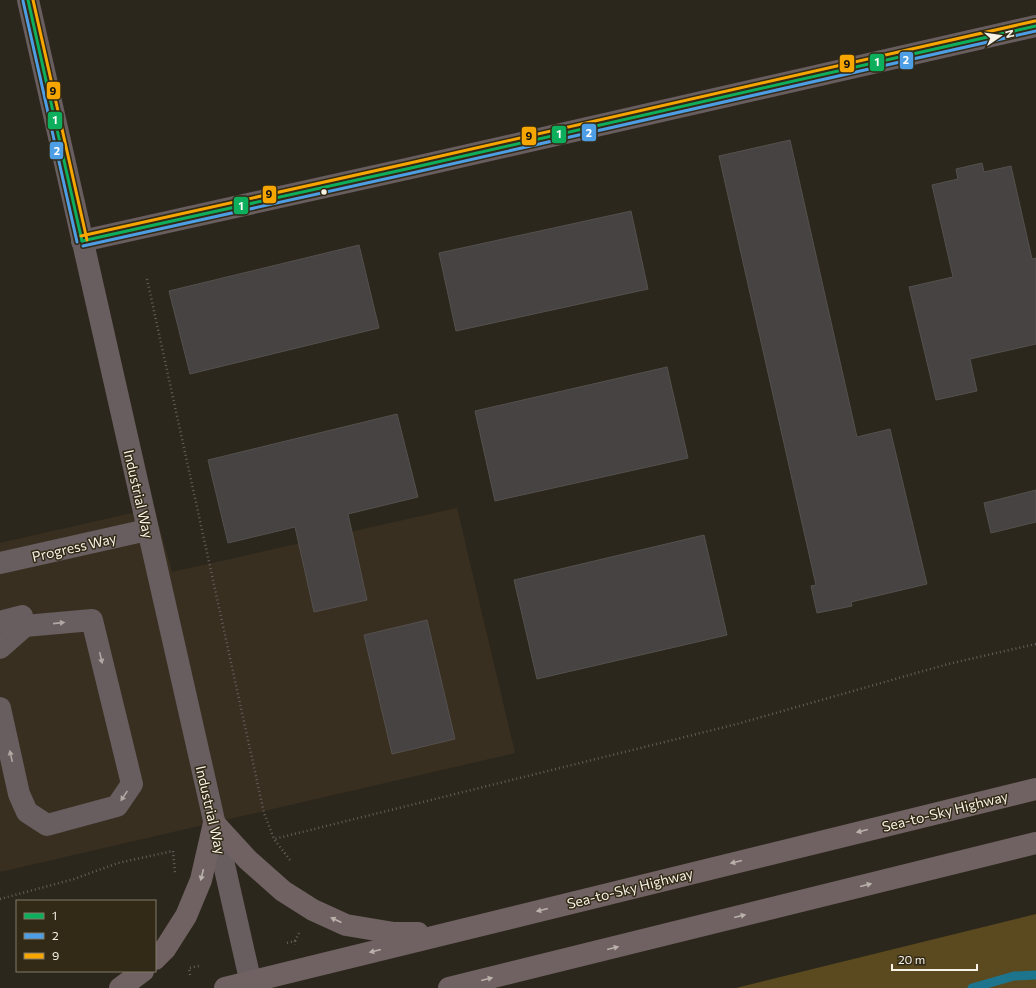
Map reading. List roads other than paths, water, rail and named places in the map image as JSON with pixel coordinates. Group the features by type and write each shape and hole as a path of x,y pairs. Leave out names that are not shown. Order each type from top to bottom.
{"highway":[{"name":"Sea-to-Sky Highway","path":"225,988 251,985 295,970 1036,789"},
{"path":"214,823 254,866 283,891 313,910 346,924 394,933 444,934"},
{"path":"156,958 165,949 186,916 201,880 214,823"},
{"path":"451,988 1036,843"},
{"path":"120,988 142,972"}],"street":[{"name":"Industrial Way","path":"28,0 251,985"},
{"path":"82,241 1036,26"},
{"name":"Progress Way","path":"0,563 148,530"},
{"path":"0,622 22,616"},
{"path":"0,648 25,626 92,620 132,784 117,806 46,825 27,812 19,794 0,708"}],"waterway":[{"path":"972,988 1014,976 1036,975"}]}
